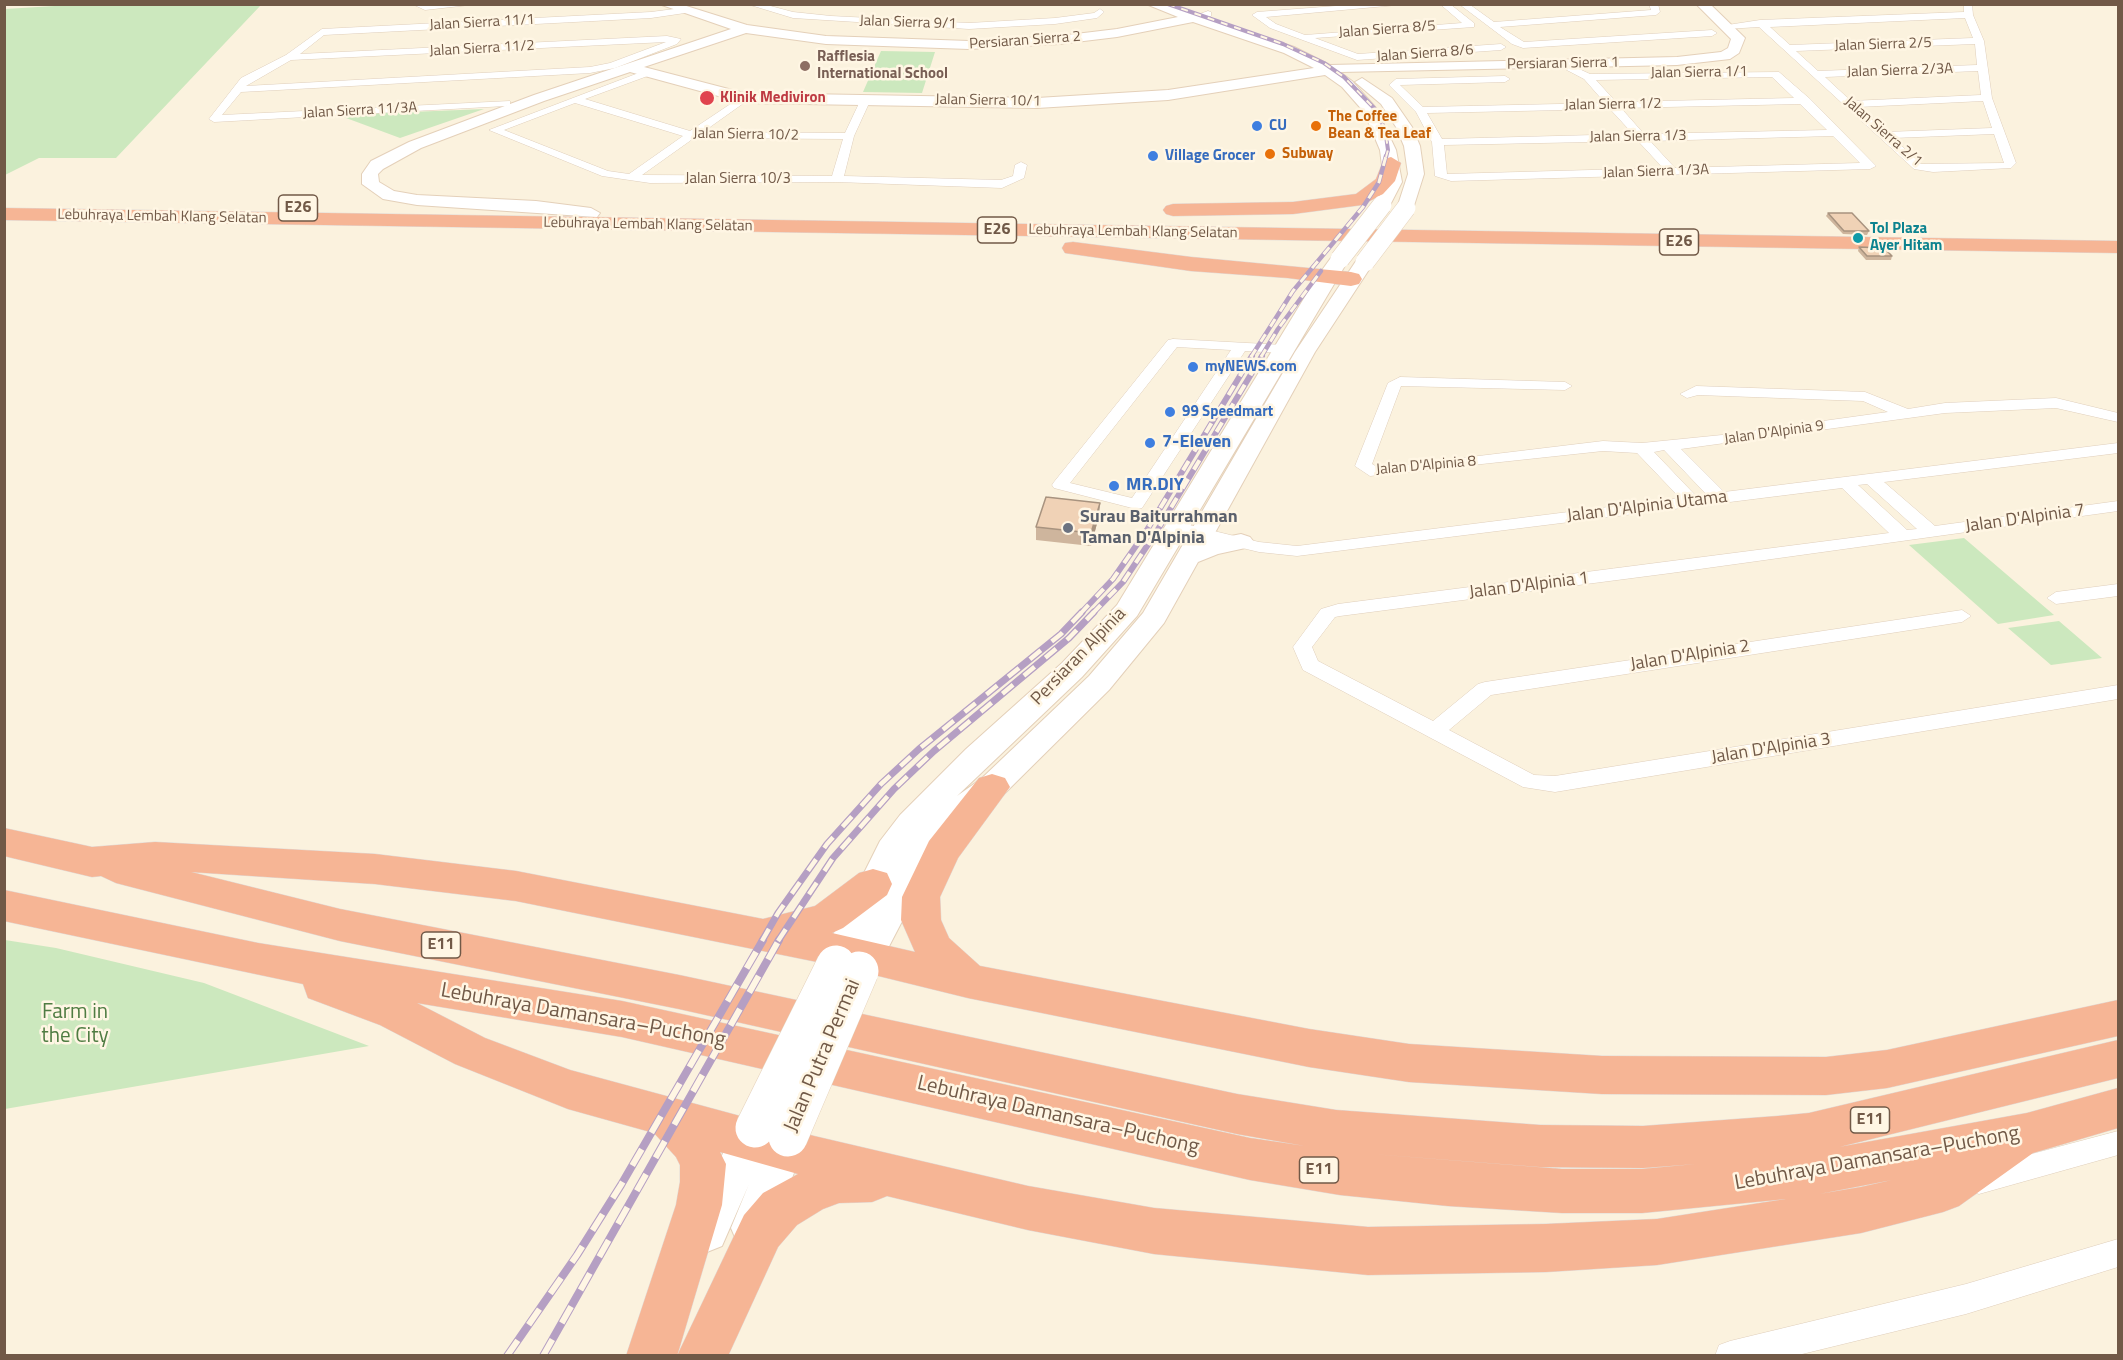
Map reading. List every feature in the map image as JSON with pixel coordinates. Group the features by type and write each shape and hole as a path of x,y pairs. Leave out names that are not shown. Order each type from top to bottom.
{"highway":[{"path":"1155,211 1293,208 1338,204 1362,198 1376,190 1386,181 1391,163"},
{"path":"4,196 78,200 95,205"},
{"name":"Lebuhraya Lembah Klang Selatan","path":"4,204 2118,235"},
{"path":"925,217 1121,211"},
{"name":"Lebuhraya Lembah Klang Selatan","path":"4,214 2118,247"},
{"path":"4,224 125,222 174,217"},
{"path":"501,223 1007,243 1058,247 1191,264 1288,271 1333,268 1358,271"},
{"path":"1288,271 1308,280 1314,301"},
{"path":"968,981 934,949 921,920 921,897 942,851 992,787"},
{"name":"Lebuhraya Damansara–Puchong","path":"4,843 92,862 340,926 679,992 1237,1114 1336,1131 1540,1146 1643,1147 1768,1138 1819,1132 2118,1059"},
{"path":"92,862 155,856 375,869 516,886 760,935 850,961 968,981 1310,1048 1398,1061 1602,1075 1836,1075 1887,1069 2118,1018"},
{"path":"760,935 808,926 829,917 873,884"},
{"name":"Lebuhraya Damansara–Puchong","path":"4,905 258,960 622,1019 1250,1159 1340,1173 1448,1184 1562,1191 1631,1191 1718,1185 1862,1166 2026,1134 2118,1108"},
{"path":"258,960 395,1012 470,1051 531,1076 670,1119 769,1138 904,1179 1028,1208 1154,1232 1368,1251 1546,1248 1657,1242 1861,1210 1943,1190 2026,1134"},
{"path":"651,1356 699,1205 703,1182 703,1164 692,1142 670,1119"},
{"path":"702,1356 761,1231 780,1209 807,1192 839,1182 904,1179"}],"main road":[{"name":"Persiaran Sierra 2","path":"665,4 745,29 836,41 969,45 1059,40 1117,33 1193,18"},
{"path":"1152,4 1289,50 1348,74 1371,111 1391,163 1393,182 1382,205 1333,268"},
{"path":"1178,4 1301,46 1387,100 1404,127 1412,146 1416,174 1406,208 1358,271"},
{"name":"Persiaran Sierra 1","path":"1348,74 1562,64 1584,70 1725,56 1734,50 1738,38 1700,5"},
{"path":"591,213 536,206 417,200 389,195 371,184 370,174 377,165 415,145 540,98 745,29"},
{"name":"Jalan Sierra 10/1","path":"630,68 744,98 1037,103 1119,100 1168,95 1292,75 1348,74"},
{"path":"1292,75 1348,74"},
{"name":"Persiaran Alpinia","path":"992,787 1085,676 1333,268"},
{"name":"Persiaran Alpinia","path":"850,961 873,884 891,850 911,823 968,765 1085,676 1154,617 1305,352 1358,271"},
{"path":"1203,533 1232,532 1246,543"},
{"path":"1203,533 1212,547 1246,543"},
{"name":"Jalan Putra Permai","path":"651,1356 769,1138 850,961 924,848 953,815 992,787"},
{"name":"Jalan Putra Permai","path":"702,1356 769,1138"}],"street":[{"path":"418,6 474,4"},
{"name":"Jalan Sierra 9/1","path":"751,4 793,15 831,19 969,26 1055,21 1100,14 1081,4"},
{"path":"1322,7 1404,4"},
{"path":"1444,4 1478,30"},
{"path":"1463,4 1515,42 1523,45 1712,33"},
{"name":"Jalan Sierra 8/6","path":"1322,7 1257,15 1262,21 1349,55 1370,57 1501,47 1478,30"},
{"path":"1491,24 1652,9"},
{"path":"1852,9 1869,18"},
{"path":"1726,26 1968,10"},
{"name":"Jalan Sierra 2/1","path":"1760,23 1918,167 1933,169 2007,166 2010,164 1987,98 1979,41 1968,10"},
{"name":"Jalan Sierra 11/1","path":"289,57 322,32 682,11"},
{"name":"Persiaran Sierra 2","path":"1193,18 1208,14"},
{"path":"238,89 446,78 471,24"},
{"name":"Jalan Sierra 8/5","path":"1303,36 1478,30"},
{"name":"Jalan Sierra 11/2","path":"289,57 446,78 602,68 674,42 676,39 446,78"},
{"name":"Jalan Sierra 2/5","path":"1788,48 1979,41"},
{"path":"238,89 252,76 289,57"},
{"name":"Jalan Sierra 2/3A","path":"1817,74 1984,68"},
{"path":"1584,70 1671,171"},
{"name":"Jalan Sierra 1/1","path":"1584,70 1775,74 1806,102"},
{"path":"576,100 649,72"},
{"name":"Jalan Sierra 11/3A","path":"238,89 214,119 446,78 506,103"},
{"path":"1438,142 1420,110 1394,85 1396,82 1505,79"},
{"path":"631,178 744,98"},
{"path":"1849,104 1987,98"},
{"path":"837,179 849,136 866,99"},
{"name":"Jalan Sierra 10/3","path":"576,100 494,130 606,174 631,178 837,179 1002,184 1018,178 1021,165"},
{"name":"Jalan Sierra 10/2","path":"576,100 691,135 849,136"},
{"path":"1806,102 1837,134"},
{"name":"Jalan Sierra 1/2","path":"1420,110 1806,102"},
{"path":"1883,135 1997,131"},
{"name":"Jalan Sierra 1/3","path":"1438,142 1640,136 1837,134"},
{"name":"Jalan Sierra 1/3A","path":"1438,142 1441,176 1444,178 1867,168 1870,166 1837,134"},
{"path":"1241,346 1136,504 1060,485 1173,343 1241,346 1284,349"},
{"name":"Jalan D'Alpinia 8","path":"1565,386 1400,381 1395,383 1363,466 1376,473 1603,446 1642,448"},
{"name":"Jalan D'Alpinia 9","path":"1687,394 1696,390 1865,397 1906,414"},
{"name":"Jalan D'Alpinia 9","path":"1642,448 1968,406 2056,404 2118,417"},
{"path":"1668,445 1720,498"},
{"path":"1642,448 1692,501"},
{"name":"Jalan D'Alpinia Utama","path":"1246,543 1296,550 2118,448"},
{"path":"1870,478 1931,532"},
{"path":"1844,481 1903,536"},
{"path":"1865,501 1892,498"},
{"name":"Jalan D'Alpinia 7","path":"1931,532 2118,506"},
{"path":"1177,527 1203,533"},
{"name":"Jalan D'Alpinia 1","path":"1433,732 1310,665 1302,647 1328,613 1931,532"},
{"path":"2056,598 2118,590"},
{"name":"Jalan D'Alpinia 2","path":"1433,732 1485,689 1962,616"},
{"name":"Jalan D'Alpinia 3","path":"1433,732 1530,782 1555,784 2118,692"},
{"path":"1943,1190 2118,1143"},
{"path":"1730,1356 1965,1299 2118,1252"}],"green space":[{"path":"71,5 261,5 116,158 39,158 5,175 5,9"},
{"path":"881,51 935,52 922,93 863,92"},
{"path":"484,109 400,138 338,115"},
{"path":"1964,538 2054,615 1998,624 1909,545"},
{"path":"2059,621 2102,658 2051,665 2008,628"},
{"name":"Farm in the City","path":"5,940 56,948 204,983 369,1046 5,1109"}],"building":[{"path":"1828,213 1852,213 1869,231 1844,231"},
{"path":"1859,247 1884,248 1892,256 1867,256"},
{"path":"1046,497 1100,503 1091,533 1036,527"}],"railway":[{"path":"1168,4 1283,44 1324,63 1344,77 1374,108 1385,129 1388,150 1386,157"},
{"path":"1251,357 1293,291 1363,207 1379,182 1386,156"},
{"path":"1261,357 1278,329 1321,271"},
{"path":"1081,613 1113,579 1147,530 1252,356"},
{"path":"1093,613 1123,582 1157,531 1262,356"},
{"path":"762,941 778,913 827,844 881,784 919,749 1061,634 1082,612"},
{"path":"778,941 833,858 894,789 934,751 1069,638 1094,612"},
{"path":"507,1356 577,1255 621,1185 763,940"},
{"path":"543,1356 779,940"}],"place":[{"name":"Rafflesia International School","path":"805,66"},
{"name":"Klinik Mediviron","path":"707,98"},
{"name":"CU","path":"1257,126"},
{"name":"The Coffee Bean & Tea Leaf","path":"1316,126"},
{"name":"Subway","path":"1270,154"},
{"name":"Village Grocer","path":"1153,156"},
{"name":"Tol Plaza Ayer Hitam","path":"1858,238"},
{"name":"myNEWS.com","path":"1193,367"},
{"name":"99 Speedmart","path":"1170,412"},
{"name":"7-Eleven","path":"1150,443"},
{"name":"MR.DIY","path":"1114,486"},
{"name":"Surau Baiturrahman Taman D'Alpinia","path":"1068,528"}]}
